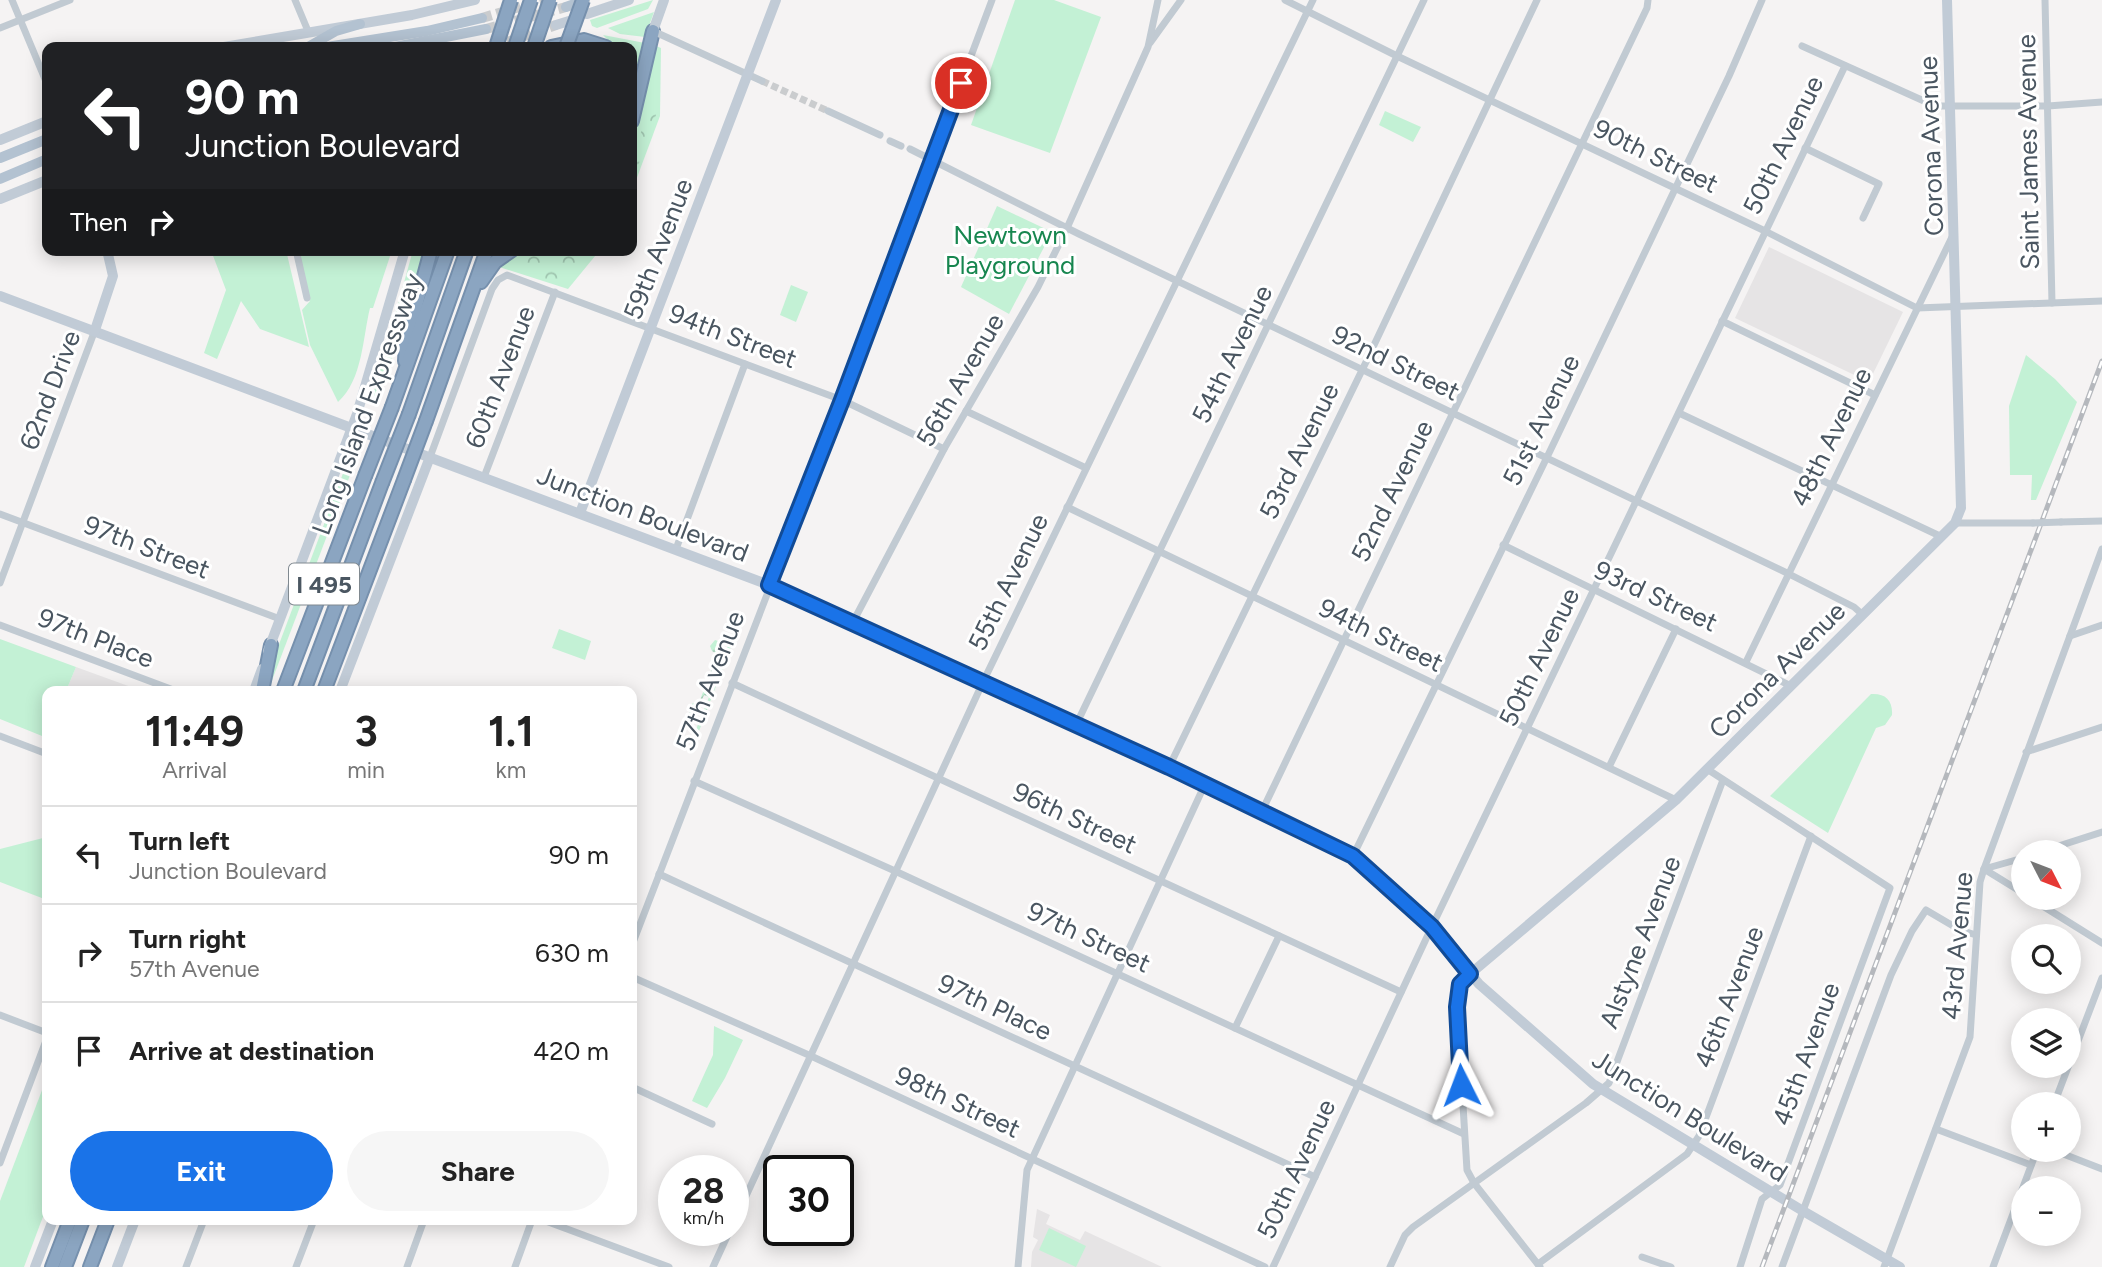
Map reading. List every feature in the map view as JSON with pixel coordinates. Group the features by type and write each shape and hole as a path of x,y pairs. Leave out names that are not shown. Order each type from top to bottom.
{"highway":[{"path":"496,42 512,0"},
{"path":"517,42 531,0"},
{"path":"536,42 550,0"},
{"path":"568,42 584,0"},
{"path":"637,100 653,31"},
{"path":"405,372 406,343 429,256"},
{"name":"Long Island Expressway","path":"285,686 392,407 446,256"},
{"name":"Long Island Expressway","path":"306,686 409,414 465,256"},
{"path":"438,390 486,256"},
{"path":"326,686 482,281 495,262 504,256"},
{"path":"263,686 271,645"},
{"path":"52,1267 68,1225"},
{"path":"65,1267 81,1225"},
{"path":"90,1267 106,1225"}],"main road":[{"path":"250,42 412,15 475,0"},
{"path":"495,42 505,0"},
{"path":"566,7 584,0"},
{"path":"587,14 629,0"},
{"path":"653,31 664,0"},
{"name":"59th Avenue","path":"580,513 776,0"},
{"name":"Corona Avenue","path":"1470,974 1676,800 1955,523 1961,508 1947,0"},
{"path":"556,25 569,21"},
{"path":"317,42 360,24"},
{"path":"358,42 484,24 414,42"},
{"path":"0,140 42,123"},
{"path":"1,158 42,141"},
{"path":"0,179 42,161"},
{"path":"0,199 42,182"},
{"name":"62nd Drive","path":"95,330 113,276 108,256"},
{"path":"256,686 352,427 403,256"},
{"name":"Junction Boulevard","path":"0,296 769,585 1169,767 1353,856 1432,927 1470,974 1582,1075 1602,1090 1885,1263 1900,1267"},
{"path":"342,686 430,457"},
{"path":"35,1267 51,1225"},
{"path":"117,1267 133,1225"}],"street":[{"path":"12,0 42,72"},
{"path":"0,28 70,0"},
{"path":"295,0 308,31"},
{"name":"57th Avenue","path":"637,931 842,400 992,0"},
{"name":"56th Avenue","path":"853,622 944,449 1038,287 1067,228 1148,47 1158,0"},
{"path":"1148,47 1181,0"},
{"name":"90th Street","path":"1285,0 1397,57 1765,231 1917,308 2102,301"},
{"name":"55th Avenue","path":"749,1190 983,682 1313,0"},
{"name":"54th Avenue","path":"1076,725 1424,0"},
{"name":"53rd Avenue","path":"1169,767 1537,0"},
{"name":"52nd Avenue","path":"1262,811 1647,8 1648,0"},
{"name":"51st Avenue","path":"1353,856 1729,76 1762,0"},
{"name":"Saint James Avenue","path":"2046,0 2052,303"},
{"path":"653,31 762,81"},
{"path":"1802,46 1935,106 2048,106 2102,102"},
{"name":"50th Avenue","path":"1273,1267 1401,992 1844,66"},
{"path":"828,111 880,135"},
{"path":"890,141 901,146"},
{"path":"1805,148 1879,184 1863,218"},
{"name":"92nd Street","path":"910,149 1269,326 1789,574 1854,607 1863,615"},
{"name":"48th Avenue","path":"1746,662 1955,231"},
{"path":"297,256 307,299"},
{"name":"94th Street","path":"430,457 492,289 503,275 510,275 842,400 944,449"},
{"name":"60th Avenue","path":"484,477 555,292"},
{"path":"1721,321 1875,395"},
{"name":"62nd Drive","path":"0,583 95,330"},
{"path":"676,549 745,364"},
{"path":"966,411 1086,468"},
{"path":"1679,413 1942,537"},
{"name":"94th Street","path":"1067,507 1676,800"},
{"name":"97th Street","path":"0,514 280,619"},
{"path":"1955,523 2102,521"},
{"name":"93rd Street","path":"1503,545 1791,686"},
{"name":"43rd Avenue","path":"1885,1263 1970,1037 1983,869 2102,549"},
{"name":"97th Place","path":"0,625 163,686"},
{"path":"2070,636 2102,625"},
{"path":"1609,767 1676,629"},
{"name":"96th Street","path":"732,683 1401,992"},
{"path":"2026,752 2102,727"},
{"path":"0,736 42,752"},
{"path":"1707,769 1811,836"},
{"name":"Alstyne Avenue","path":"1390,1267 1405,1235 1413,1227 1609,1083 1723,780"},
{"name":"97th Street","path":"694,781 1464,1134"},
{"path":"1018,1267 1027,1170 1205,784"},
{"path":"2077,840 2102,832"},
{"name":"45th Avenue","path":"1740,1267 1762,1199 1780,1185 1890,888 1811,836"},
{"name":"46th Avenue","path":"1539,1265 1694,1146 1811,836"},
{"path":"1983,869 2011,861"},
{"path":"1983,869 2011,886"},
{"name":"97th Place","path":"659,874 1315,1177"},
{"path":"1782,1267 1891,975 1912,931 1926,910 1960,930 1976,935"},
{"path":"2049,910 2102,943"},
{"path":"1235,1028 1279,936"},
{"name":"Corona Avenue","path":"1470,974 1460,984 1457,1007 1468,1170 1474,1183 1539,1265"},
{"path":"2059,1092 2102,978"},
{"name":"98th Street","path":"637,979 811,1056 1265,1267"},
{"path":"0,1015 42,1030"},
{"path":"0,1163 42,1051"},
{"path":"637,1089 712,1124"},
{"path":"1936,1129 2031,1165"},
{"path":"2081,1161 2102,1169"},
{"path":"1993,1267 2032,1162"},
{"path":"186,1267 202,1225"},
{"path":"296,1267 312,1225"},
{"path":"407,1267 422,1225"},
{"path":"514,1267 530,1225"},
{"path":"557,1225 670,1267"},
{"path":"713,1267 723,1246"},
{"path":"1642,1256 1671,1267"}],"shaded area":[{"path":"1769,247 1903,312 1869,382 1735,318"},
{"path":"76,667 128,686 68,686"},
{"path":"1037,1209 1050,1215 1046,1224 1080,1240 1085,1231 1162,1267 1031,1267 1032,1252 1038,1240 1033,1237"}],"green space":[{"path":"653,0 648,9 597,28 592,26 590,20"},
{"path":"1015,0 1054,0 1101,17 1050,153 971,125"},
{"path":"654,12 645,37 620,34 608,28"},
{"path":"603,35 645,43 637,77 637,42 610,42"},
{"path":"656,46 661,48 660,116 637,178 637,127"},
{"path":"648,99 655,99 656,115 637,169 637,149"},
{"path":"1385,111 1421,127 1413,142 1379,125"},
{"name":"Newtown Playground","path":"997,206 1052,232 1009,314 961,287"},
{"path":"213,256 287,256 309,347 260,329 241,301 217,359 204,353 226,290"},
{"path":"300,256 390,256 373,308 370,308 361,357 353,382 338,402 310,345 302,310 310,301"},
{"path":"411,256 424,256 378,402 373,395"},
{"path":"513,256 595,256 568,289 499,267"},
{"path":"526,256 590,256 565,285 514,269 515,262"},
{"path":"791,285 808,292 796,322 780,315"},
{"path":"2026,355 2077,402 2036,500 2031,500 2032,475 2010,475 2009,406"},
{"path":"348,460 355,462 269,686 278,647"},
{"path":"559,629 591,641 585,660 552,648"},
{"path":"734,633 699,731 695,732 709,697 704,695 695,715 690,714 689,708 693,703 699,703 716,657 717,654 710,646 715,640 721,642 723,647 718,661 722,662"},
{"path":"0,639 76,667 68,686 42,686 42,736 0,719"},
{"path":"1871,694 1887,698 1892,715 1885,725 1876,728 1828,833 1770,796"},
{"path":"42,838 42,898 0,882 0,849"},
{"path":"714,1026 743,1040 707,1108 692,1101 713,1055"},
{"path":"42,1090 42,1219 24,1267 0,1267 0,1201"},
{"path":"1049,1228 1086,1246 1076,1267 1039,1250"}],"tunnel":[{"path":"482,18 543,0"},
{"path":"486,29 566,7"},
{"path":"507,42 556,25"},
{"path":"762,81 828,111"}],"railway":[{"path":"1762,1267 2102,361"}],"route":[{"path":"961,83 769,585 1169,767 1353,856 1432,927 1470,974 1460,984 1457,1007 1461,1085"}]}
